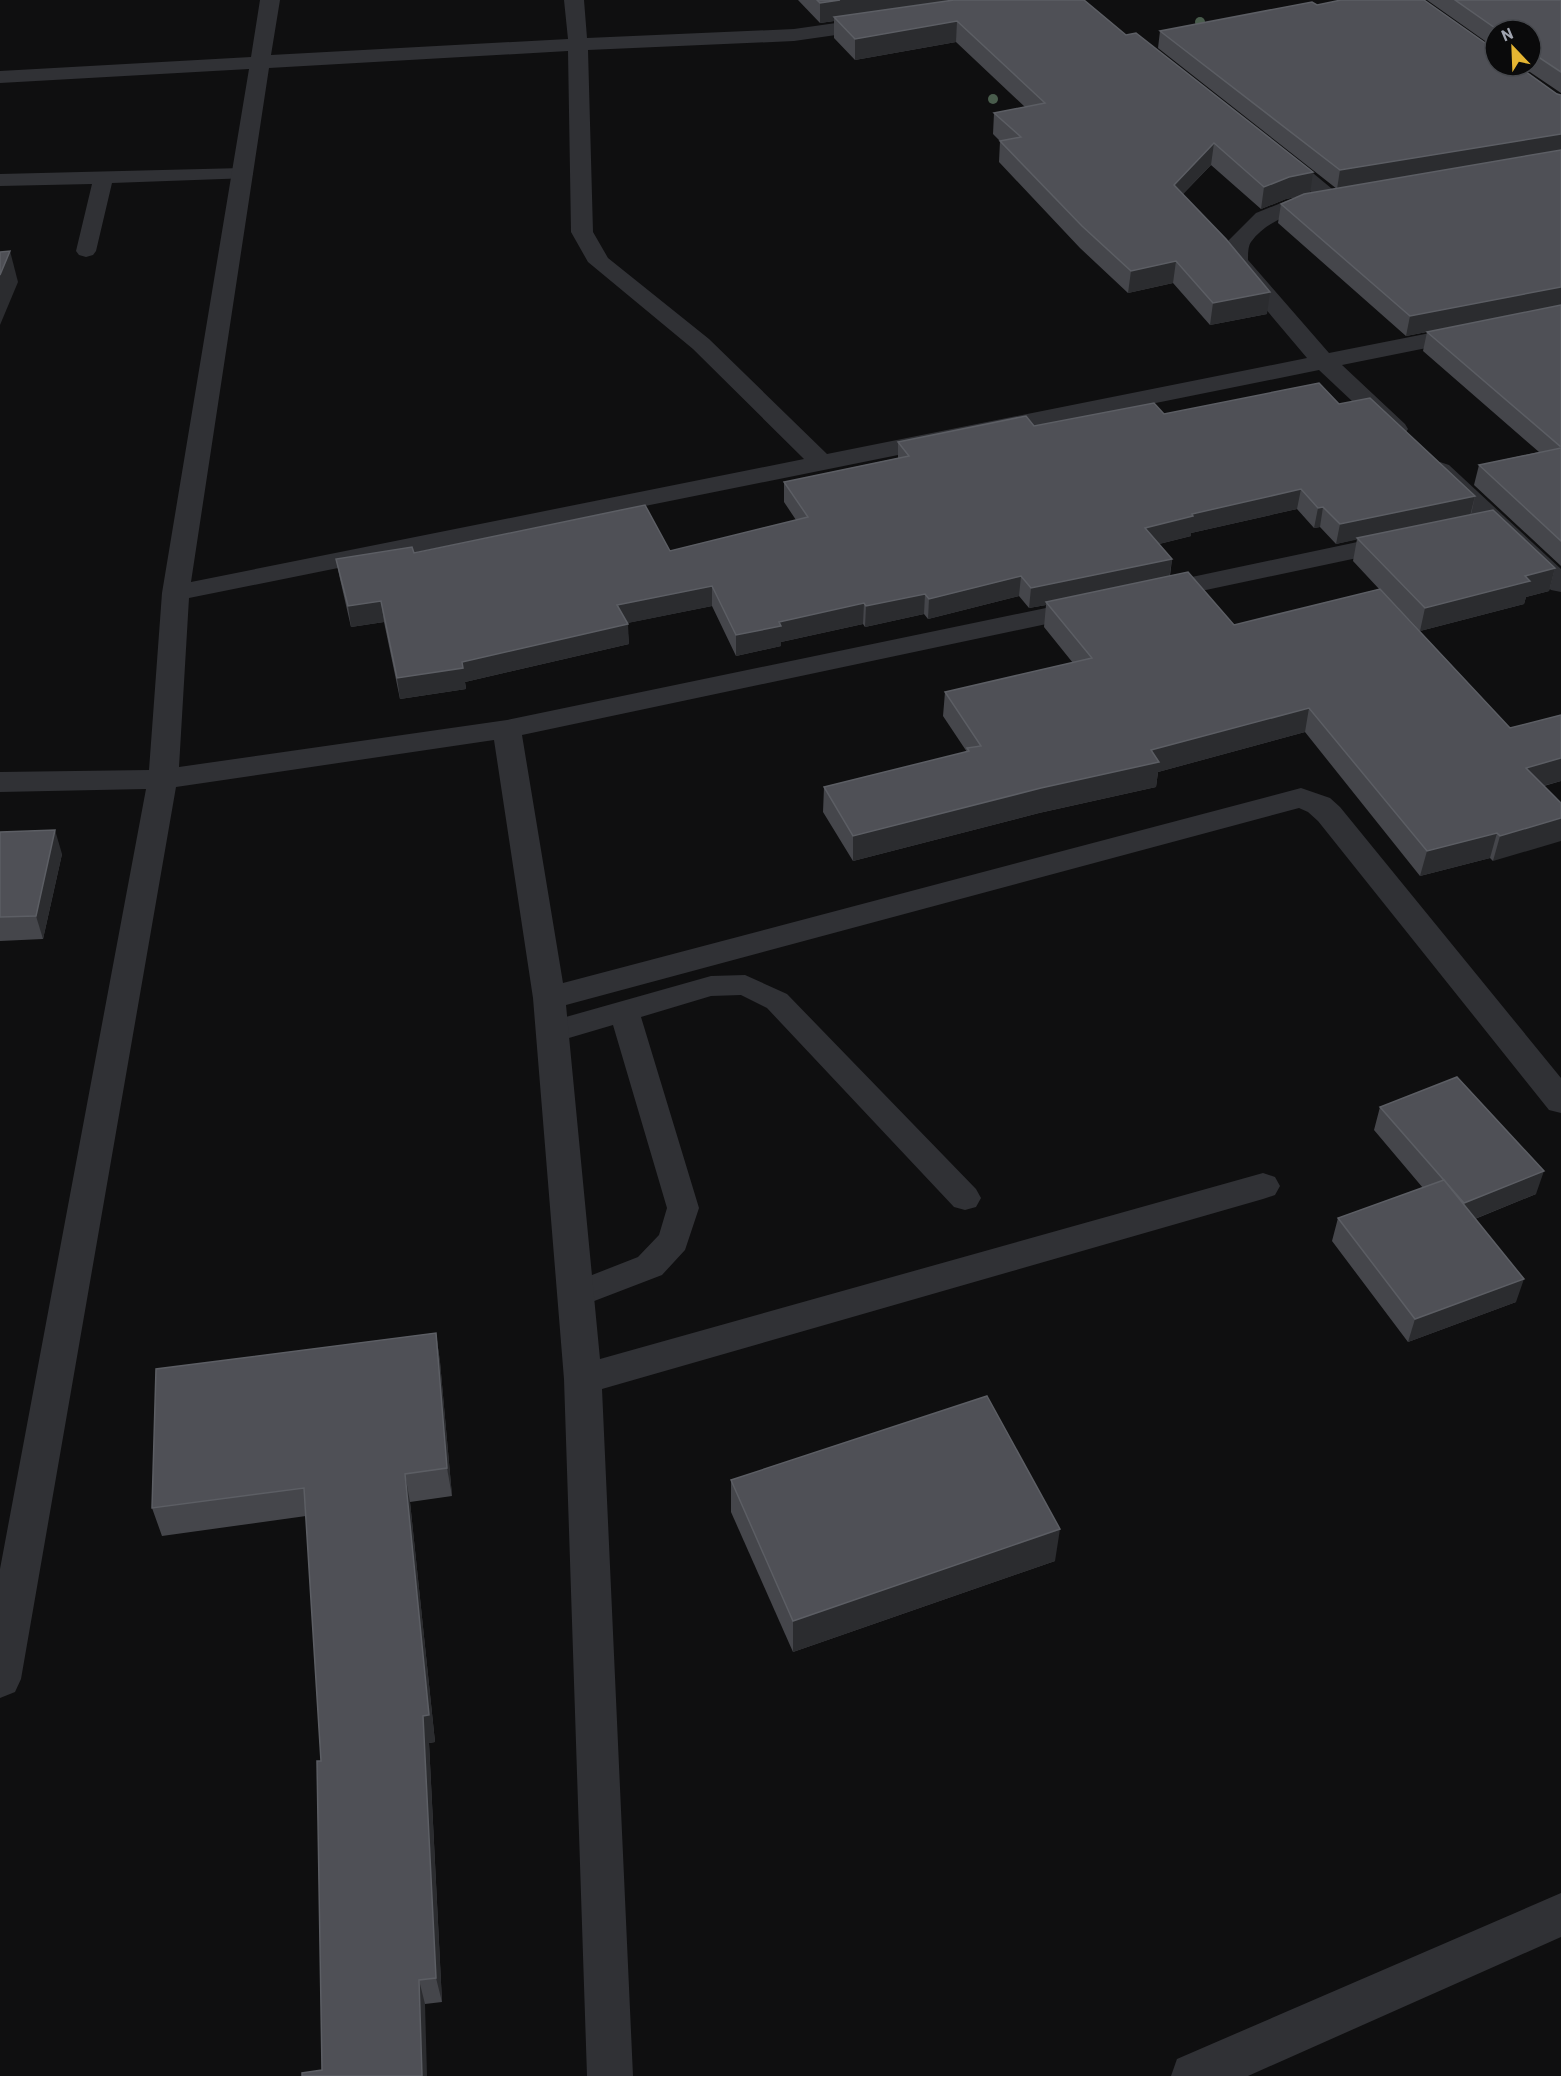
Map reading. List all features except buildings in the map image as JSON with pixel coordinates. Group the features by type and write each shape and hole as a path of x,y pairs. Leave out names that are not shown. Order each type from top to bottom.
{"street":[{"path":"0,1679 163,779 176,593 262,64 270,0"},
{"path":"574,0 578,44 582,232 599,262 701,344 821,462"},
{"path":"0,77 262,64 578,44 794,35 897,20"},
{"path":"1258,139 1332,198"},
{"path":"1355,194 1294,206 1264,218 1239,240 1236,261 1323,361 1408,441"},
{"path":"176,593 1561,314"},
{"path":"1425,457 1561,584"},
{"path":"1459,528 1494,521"},
{"path":"0,782 163,779 507,729 1424,535"},
{"path":"507,729 551,1015 583,1379 610,2076"},
{"path":"551,1015 1300,798 1319,805 1329,814 1561,1101"},
{"path":"583,1379 1263,1186"},
{"path":"1194,2076 1561,1915"}],"lane":[{"path":"0,180 243,174"},
{"path":"86,251 103,178"},
{"path":"551,1015 624,1011 711,986 745,985 777,1001 965,1198"},
{"path":"576,1295 650,1266 674,1241 683,1208 624,1011"}]}
